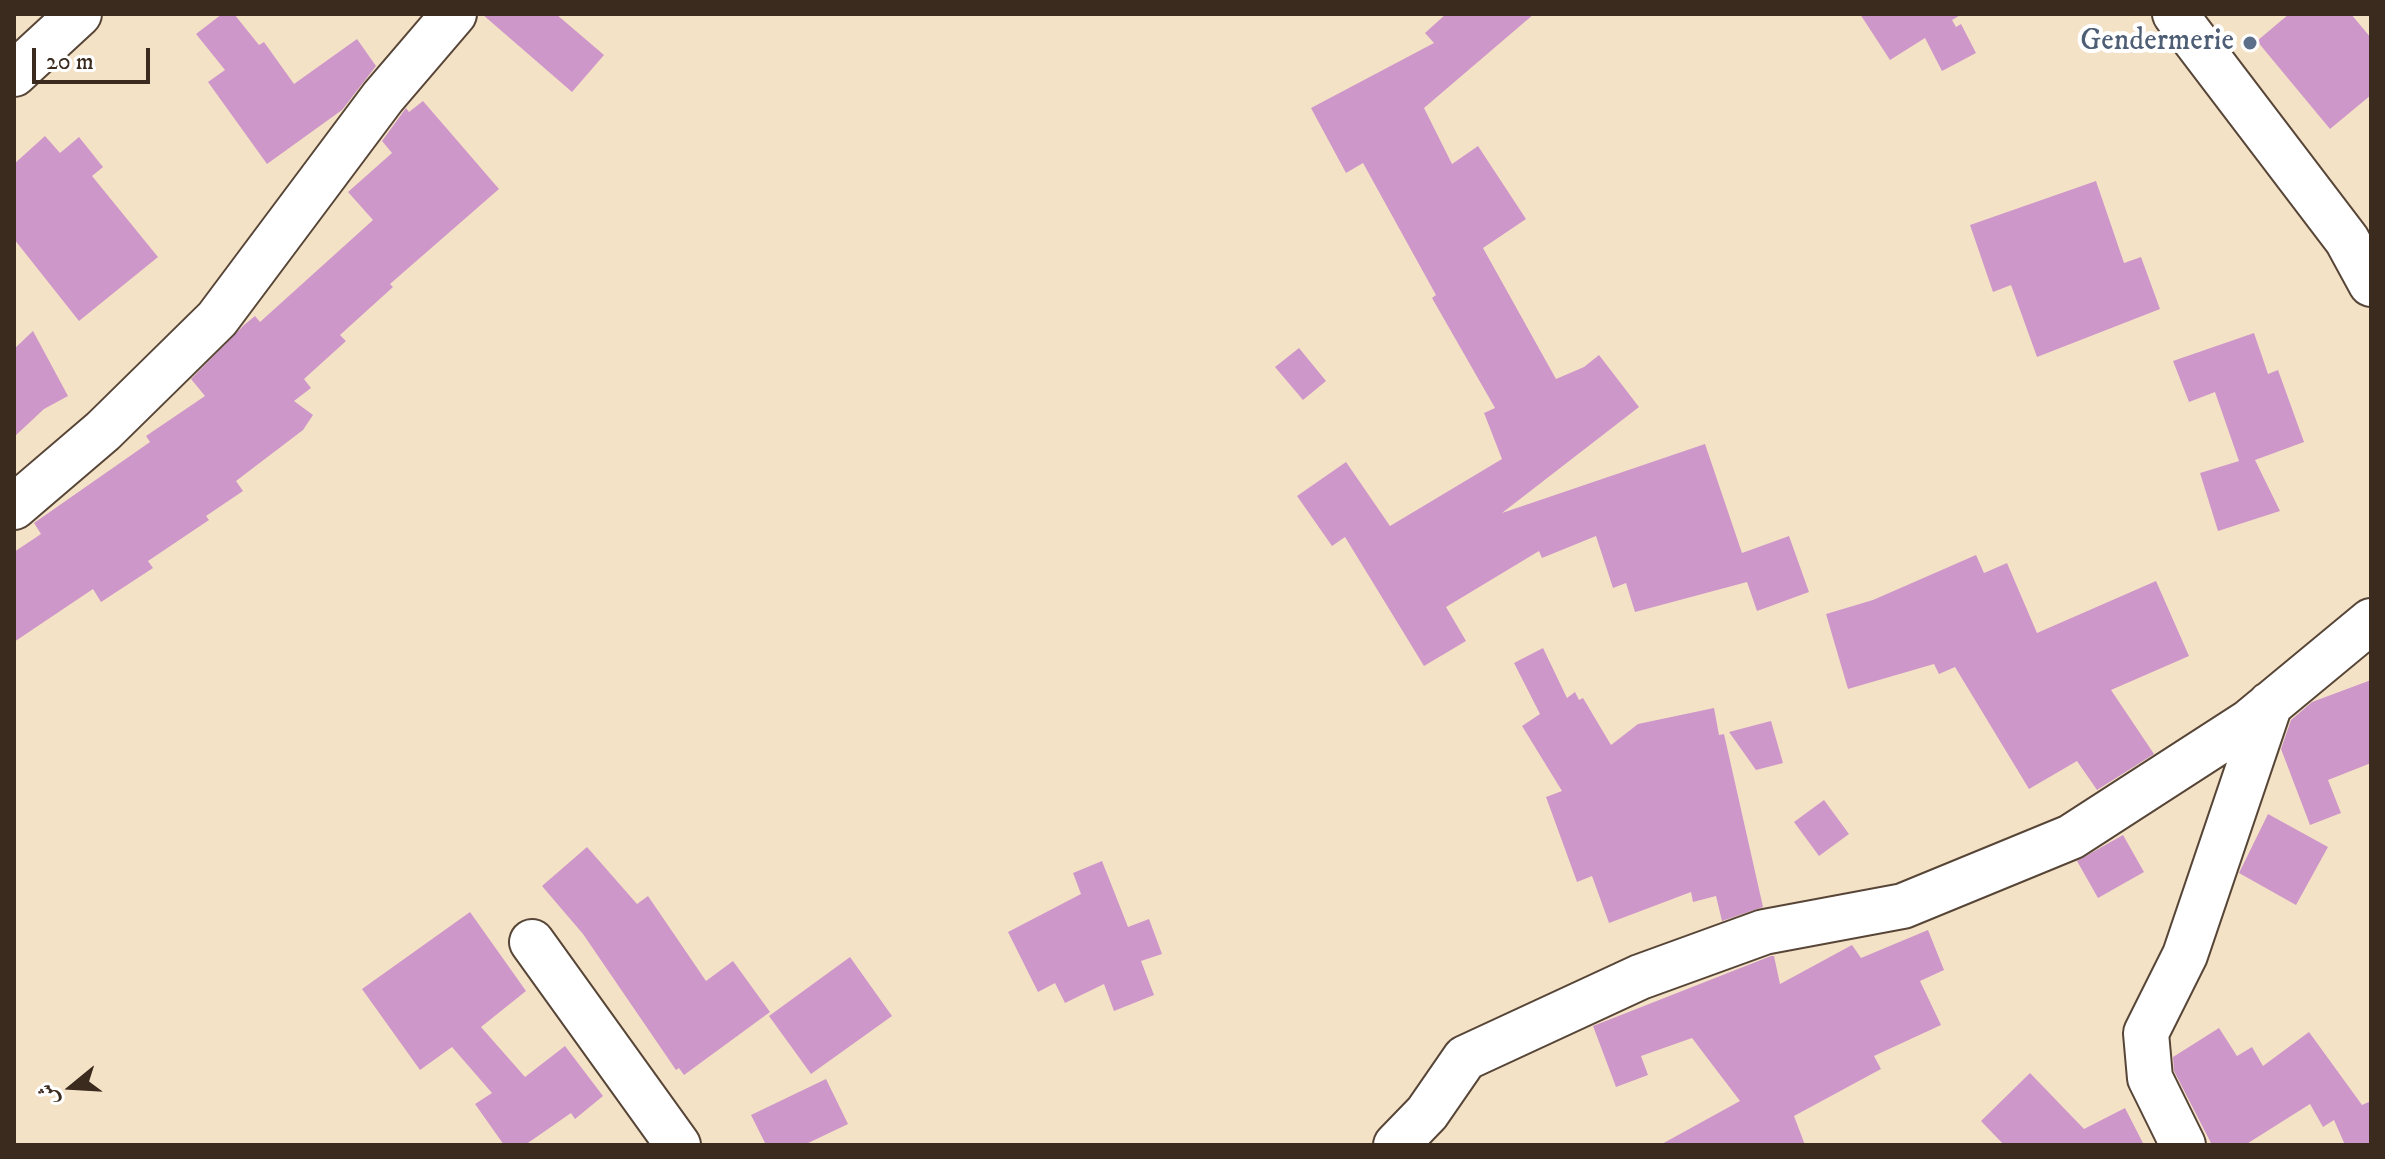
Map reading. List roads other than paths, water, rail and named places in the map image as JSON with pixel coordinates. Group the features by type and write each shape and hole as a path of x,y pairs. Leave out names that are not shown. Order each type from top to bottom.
{"street":[{"path":"14,74 79,14"},
{"path":"14,507 103,431 217,319 383,97 454,14"},
{"path":"2175,14 2347,240 2371,284"},
{"path":"1396,1145 1427,1113 1465,1058 1654,972 1764,932 1903,906 2071,837 2270,704 2371,621"},
{"path":"2183,1145 2150,1078 2146,1033 2185,955 2270,704"},
{"path":"532,942 678,1145"}],"place":[{"name":"Gendermerie","path":"2250,43"}]}
